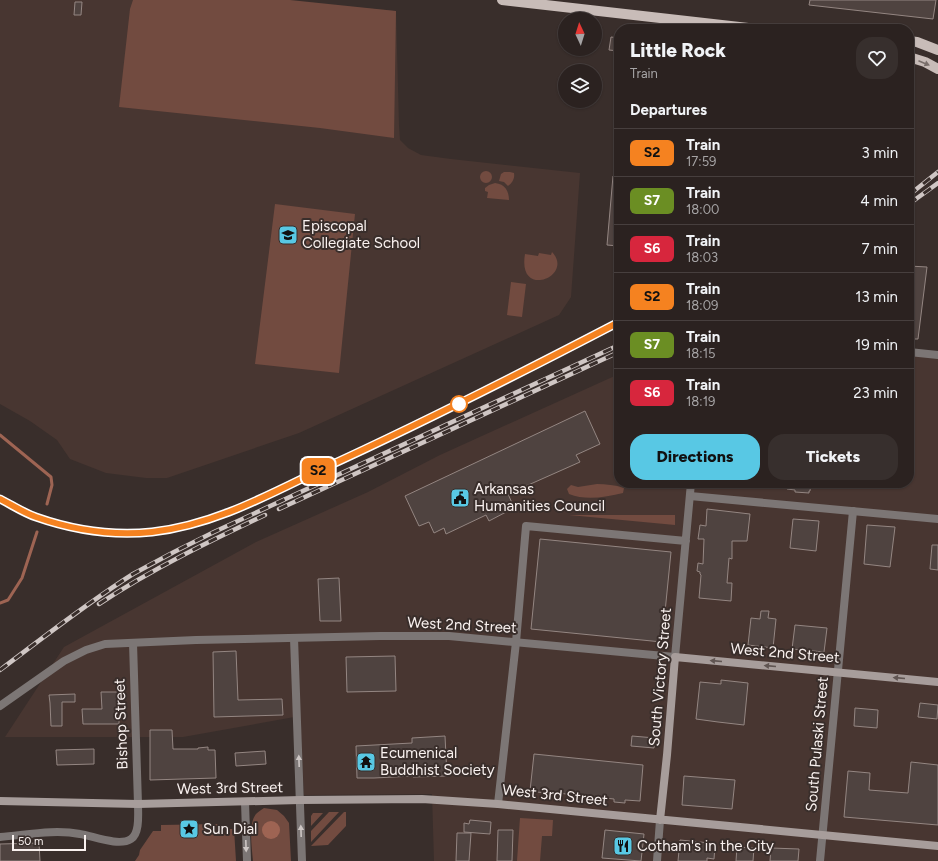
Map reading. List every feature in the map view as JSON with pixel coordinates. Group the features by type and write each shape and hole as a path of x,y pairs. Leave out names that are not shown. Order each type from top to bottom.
{"main road":[{"path":"502,0 713,24"},
{"path":"914,42 938,50"},
{"path":"914,59 938,69"},
{"name":"West 2nd Street","path":"675,657 938,682"},
{"name":"South Victory Street","path":"660,820 675,657"},
{"name":"West 3rd Street","path":"0,801 138,804 422,799 498,804 938,846"}],"street":[{"path":"914,353 938,355"},
{"name":"South Victory Street","path":"675,657 691,488"},
{"path":"690,496 938,519"},
{"name":"South Pulaski Street","path":"820,861 853,511"},
{"path":"498,804 516,642 526,526 686,541"},
{"name":"West 2nd Street","path":"0,706 64,661 86,650 101,645 196,640 441,636 675,657"},
{"path":"294,638 302,861"},
{"name":"Bishop Street","path":"0,837 59,832 78,834 117,842 125,842 132,839 139,820 133,643"},
{"path":"245,802 246,861"},
{"name":"South Victory Street","path":"657,861 660,820"}],"shaded area":[{"name":"Episcopal Collegiate School","path":"0,0 278,0 396,11 400,140 408,148 421,155 580,173 571,297 559,315 299,433 167,478 146,478 106,473 70,459 57,440 30,421 0,404"},
{"path":"133,0 290,0 396,11 394,138 320,128 119,107 130,9"},
{"path":"484,171 488,171 492,177 488,183 484,183 480,179 480,175"},
{"path":"504,172 514,173 513,181 508,186 504,182 499,181 501,174"},
{"path":"495,183 506,188 509,200 487,198 488,192 485,191 485,188"},
{"path":"275,204 355,214 339,373 255,364"},
{"path":"552,252 557,261 556,269 551,275 544,279 536,280 529,276 525,268 525,254 538,256 539,253 551,255"},
{"path":"511,282 526,284 522,317 507,315"},
{"path":"914,353 938,355 938,861 434,861 432,794 304,795 300,716 183,737 5,737 64,647 256,542 368,492 440,455 614,376 614,488 914,488"},
{"path":"597,484 614,486 614,488 624,488 623,493 603,497 589,498 569,494 567,489 571,485 578,487"},
{"path":"569,515 675,515 675,525"},
{"path":"264,808 277,810 289,823 291,861 253,861 251,836 252,824 256,814"},
{"path":"329,812 339,812 311,842 311,831"},
{"path":"344,812 346,812 346,826 328,845 311,846"},
{"path":"313,813 323,813 311,826 311,816"},
{"path":"520,818 553,820 552,836 542,836 540,861 517,861"},
{"path":"271,821 277,824 280,830 277,836 271,839 265,836 262,830 265,824"},
{"path":"218,824 218,829 234,829 236,861 135,861 140,850 153,831 161,831 161,825"}],"building":[{"path":"810,0 936,0 933,19 809,5"},
{"path":"75,2 82,2 81,15 74,15"},
{"path":"611,37 614,37 614,50 609,50"},
{"path":"613,176 614,176 614,246 607,245"},
{"path":"914,266 927,267 918,339 914,339"},
{"path":"585,411 600,444 576,455 580,462 508,494 513,505 507,507 508,511 489,521 486,515 446,534 444,528 434,533 429,522 419,526 405,496"},
{"path":"810,488 809,493 795,492 795,490 787,489"},
{"path":"707,509 750,514 747,541 732,541 732,559 729,558 727,583 732,583 731,601 699,598 701,575 700,572 697,571 698,563 703,564 704,539 698,539 700,525 706,526"},
{"path":"793,519 819,521 816,551 790,548"},
{"path":"867,525 895,527 890,567 864,564"},
{"path":"540,539 671,552 662,642 531,629"},
{"path":"932,545 938,545 938,570 930,569"},
{"path":"339,578 341,621 320,621 318,579"},
{"path":"761,611 769,611 768,618 776,619 773,648 748,645 751,618 760,619"},
{"path":"795,625 827,628 824,652 792,649"},
{"path":"236,651 238,700 282,699 283,715 214,717 213,652"},
{"path":"395,656 396,691 347,692 346,657"},
{"path":"721,680 748,683 744,725 696,719 700,682 721,684"},
{"path":"101,692 120,692 119,724 83,724 82,709 102,709"},
{"path":"75,694 75,702 62,702 62,726 51,726 49,695"},
{"path":"920,703 938,705 937,719 918,717"},
{"path":"855,708 878,710 877,728 854,726"},
{"path":"150,730 172,730 173,749 198,749 208,747 208,750 215,750 216,778 150,780"},
{"path":"445,736 447,776 357,778 356,746 412,743 412,738"},
{"path":"632,736 655,738 654,748 631,746"},
{"path":"94,749 94,764 57,765 56,750"},
{"path":"265,751 266,764 236,766 235,753"},
{"path":"534,754 643,765 640,801 625,800 625,803 614,802 614,799 557,793 556,796 545,795 545,793 530,791"},
{"path":"911,762 938,765 938,825 844,817 848,771 870,773 869,790 908,793"},
{"path":"684,776 735,780 732,809 682,805"},
{"path":"470,820 491,822 490,834 464,832 464,823 469,824"},
{"path":"498,830 513,830 512,861 497,861"},
{"name":"Cotham's in the City","path":"605,830 644,834 641,861 602,858"},
{"path":"457,833 471,833 469,861 456,861"},
{"path":"680,840 710,843 710,846 715,846 714,859 707,858 707,861 678,861"},
{"path":"39,843 40,861 0,861 0,844"},
{"path":"737,847 754,848 753,861 736,861"},
{"path":"771,848 799,849 798,861 770,861"}],"waterway":[{"path":"0,435 51,477 52,485 47,504"},
{"path":"0,603 8,600 22,578 37,532"}],"railway":[{"path":"914,191 938,172"},
{"path":"914,200 938,183"},
{"path":"0,499 22,511 50,522 93,531 123,533 152,532 198,523 220,516 263,498 363,451 614,325"},
{"path":"0,670 99,597 133,574 163,558 214,532 614,347"},
{"path":"279,509 614,354"},
{"path":"99,604 139,579 201,546 265,515"}],"train":[{"name":"S2","path":"0,499 35,517 72,528 96,532 153,532 190,525 226,514 403,432 614,325"}],"place":[{"name":"Episcopal Collegiate School","path":"288,235"},
{"name":"Arkansas Humanities Council","path":"460,498"},
{"name":"Ecumenical Buddhist Society","path":"366,762"},
{"name":"Sun Dial","path":"189,829"},
{"name":"Cotham's in the City","path":"623,846"}]}
